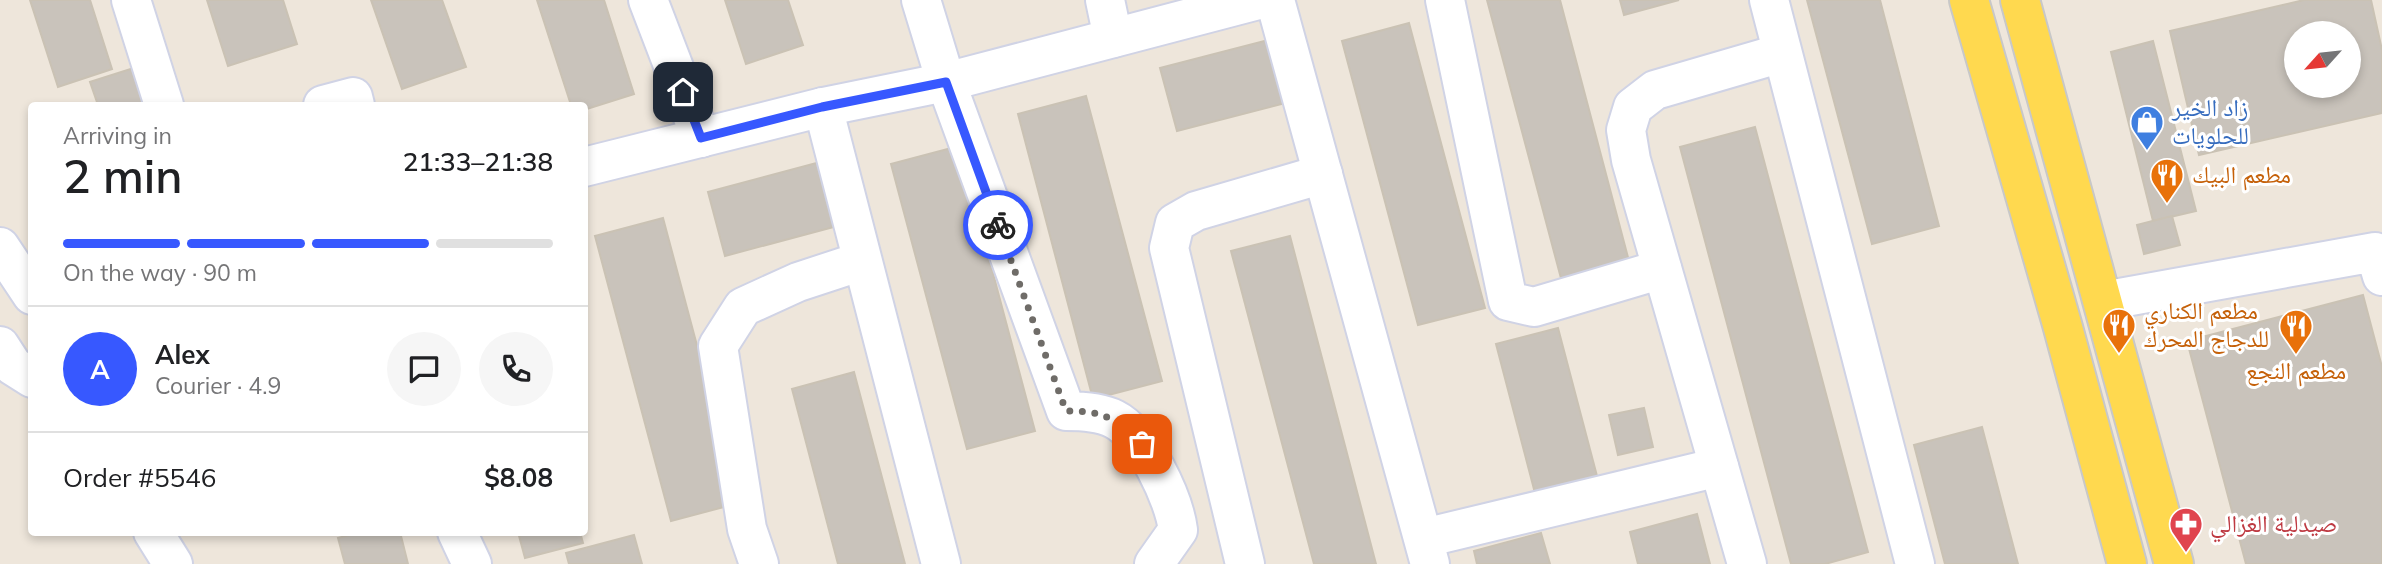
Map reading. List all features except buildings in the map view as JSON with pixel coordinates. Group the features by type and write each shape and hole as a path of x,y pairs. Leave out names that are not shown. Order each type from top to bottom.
{"main road":[{"path":"1969,0 2062,324 2127,564"},
{"path":"2020,0 2174,564"}],"street":[{"path":"131,0 163,102"},
{"path":"648,0 701,138"},
{"path":"920,0 946,82 1066,411 1086,411 1116,420 1142,444 1176,511 1178,530 1154,564"},
{"path":"1105,0 1114,38"},
{"path":"588,166 822,107 946,82 1258,0"},
{"path":"1275,0 1427,551 1719,467"},
{"path":"1446,0 1508,301 1534,307 1662,270"},
{"path":"1769,0 1915,564"},
{"path":"1747,564 1631,160 1626,130 1633,107 1655,90 1783,53"},
{"path":"334,102 353,97 354,102"},
{"path":"822,107 941,564"},
{"path":"1245,564 1168,248 1175,223 1196,211 1323,174"},
{"path":"0,247 28,289"},
{"path":"2103,301 2380,259"},
{"path":"760,564 747,529 718,346 743,307 798,282 862,261"},
{"path":"156,536 173,564"},
{"path":"459,536 472,564"}],"way so far":[{"path":"998,225 1066,411 1086,411 1116,420 1142,444"}],"place":[{"name":"زاد الخير للحلويات","path":"2147,152"},
{"name":"مطعم البيك","path":"2167,205"},
{"name":"مطعم الكناري للدجاج المحرك","path":"2119,355"},
{"name":"مطعم النجع","path":"2296,356"},
{"name":"صيدلية الغزالي","path":"2186,554"}],"route":[{"path":"683,92 701,138 822,107 946,82 998,225"}]}
